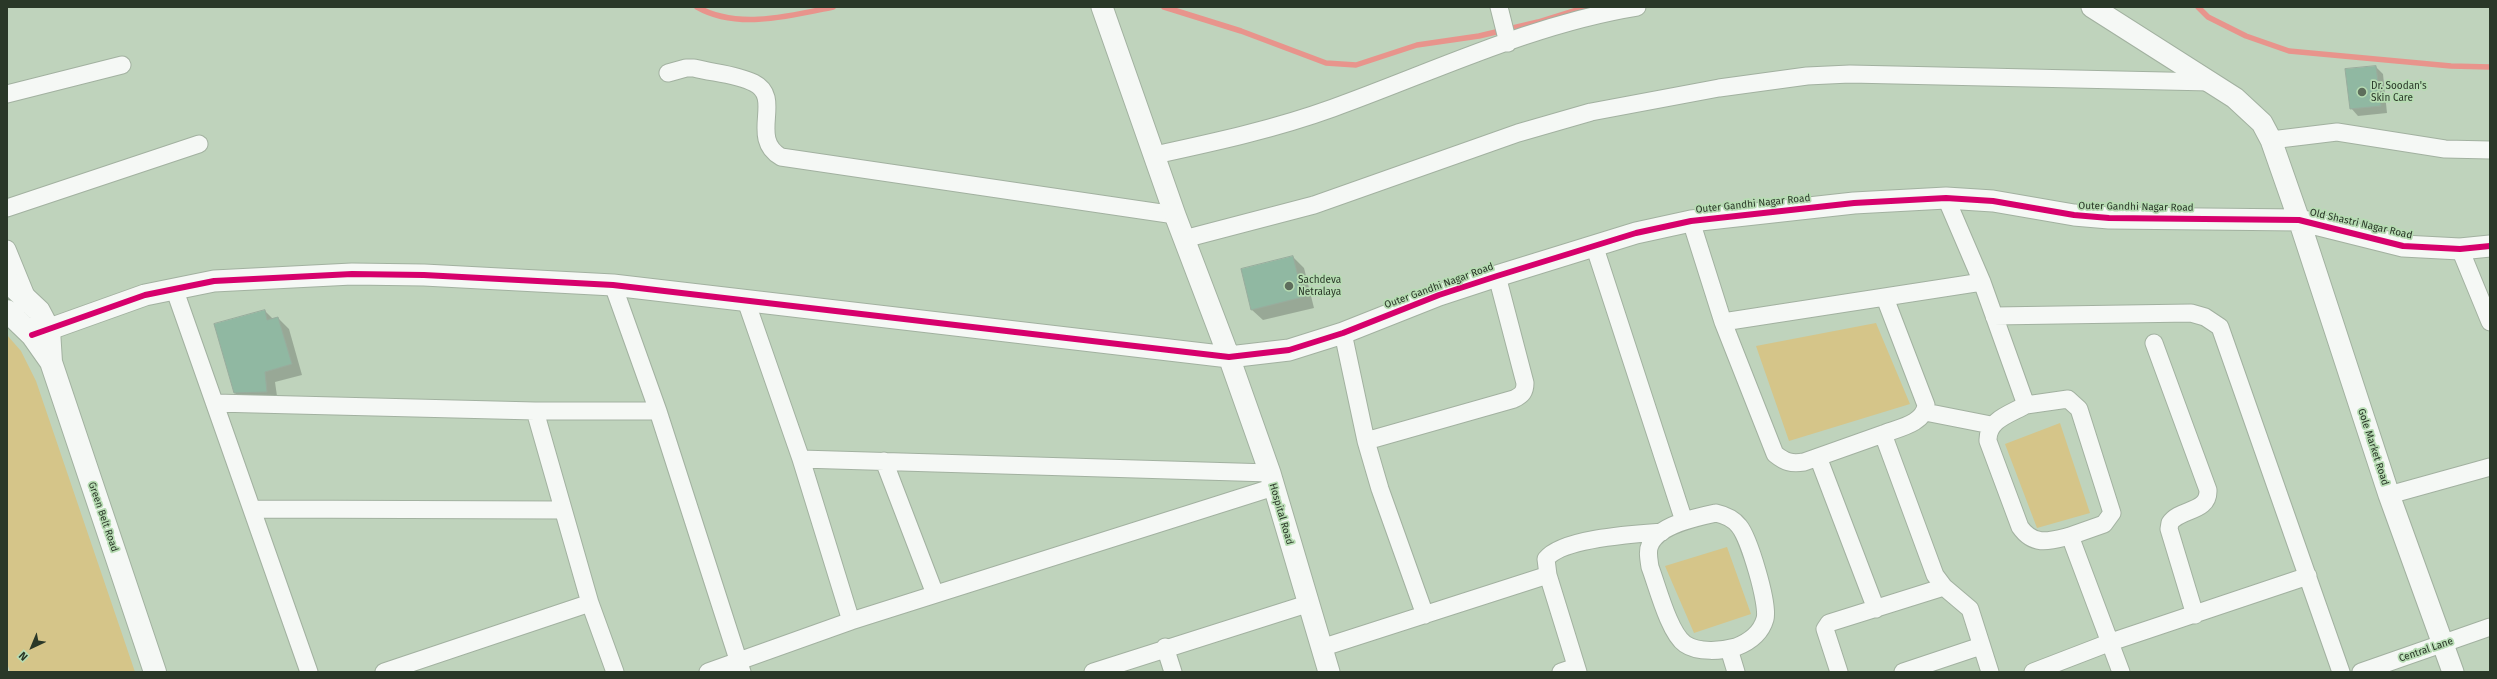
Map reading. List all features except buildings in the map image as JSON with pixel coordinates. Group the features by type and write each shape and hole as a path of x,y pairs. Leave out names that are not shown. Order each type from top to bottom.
{"main road":[{"path":"7,281 27,298 39,311 41,333"},
{"path":"7,311 41,333"},
{"name":"Green Belt Road","path":"41,333 154,672"}],"street":[{"path":"1499,7 1507,39"},
{"path":"1155,155 1234,138 1292,122 1507,39 1587,17 1637,7"},
{"name":"Gole Market Road","path":"2092,7 2211,82 2249,110 2262,123 2271,140 2299,220 2389,495 2453,672"},
{"name":"Hospital Road","path":"1103,9 1175,215 1229,357 1272,480 1307,604 1330,672"},
{"path":"7,94 122,65"},
{"path":"668,73 686,68 694,68 754,83 765,94 767,100 766,139 769,147 781,157 1175,215"},
{"path":"1184,239 1314,205 1518,133 1584,114 1720,88 1807,76 1850,74 2211,82"},
{"path":"2271,140 2337,132 2445,149 2490,150"},
{"path":"7,208 199,144"},
{"path":"1946,198 1982,282 2026,406"},
{"name":"Outer Gandhi Nagar Road","path":"41,333 107,307 174,288 214,281 352,274 424,275 613,285 1229,357 1289,350 1343,333 1439,295 1497,276 1594,245 1691,221 1854,203 1946,198 1993,201 2074,215 2109,218 2299,220"},
{"name":"Old Shastri Nagar Road","path":"2299,220 2403,246 2460,249 2490,246"},
{"path":"1691,221 1723,322 1775,454 1782,460 1791,464 1883,434 1921,418 1925,412 1926,406 1885,298"},
{"path":"1594,245 1684,520"},
{"path":"7,249 27,298"},
{"path":"2460,249 2490,322"},
{"path":"1366,441 1521,396 1525,390 1525,383 1497,276"},
{"path":"1723,322 1982,282"},
{"path":"613,285 658,411 740,667"},
{"path":"174,288 253,509 309,672"},
{"path":"746,301 801,459 851,621"},
{"path":"1994,316 2191,313 2214,321 2225,337 2341,672"},
{"path":"1343,333 1366,441 1389,516 1425,616"},
{"path":"2154,342 2208,490 2206,502 2201,507 2180,514 2170,523 2169,529 2195,616"},
{"path":"2068,399 2074,403 2081,416 2112,512 2104,524 2045,543 2035,541 2026,535 2020,527 1988,441 1987,432 1991,425 2026,406 2068,399"},
{"path":"215,402 535,411 658,411"},
{"path":"535,411 590,603 615,672"},
{"path":"1925,412 1991,425"},
{"path":"1883,434 1928,560 1935,575 1944,586 1970,609 1990,672"},
{"path":"1818,456 1876,609"},
{"path":"801,459 884,461 1272,480"},
{"path":"884,461 935,594"},
{"path":"2389,495 2490,467"},
{"path":"708,672 740,667 851,621 1272,480"},
{"path":"253,509 563,510"},
{"path":"1716,513 1729,516 1738,525 1745,536 1766,604 1766,618 1754,637 1743,644 1729,649 1696,648 1685,644 1674,628 1650,567 1650,545 1662,532 1684,520 1716,513"},
{"path":"1572,670 1548,574 1546,559 1551,552 1559,549 1606,537 1662,532"},
{"path":"2070,536 2121,672"},
{"path":"1322,648 1425,616 1548,574"},
{"path":"2033,672 2111,642 2195,616 2308,576"},
{"path":"1839,672 1825,629 1829,623 1944,586"},
{"path":"384,672 590,603"},
{"path":"1093,672 1165,647 1307,604"},
{"name":"Central Lane","path":"2361,672 2490,627"},
{"path":"1903,672 1981,646"},
{"path":"1165,647 1173,672"},
{"path":"1729,649 1736,672"}],"shaded area":[{"path":"1876,323 1910,404 1789,441 1756,346"},
{"path":"7,335 21,351 36,381 135,672 10,672 7,663"},
{"path":"2060,423 2090,513 2037,528 2005,444"},
{"path":"1727,547 1751,614 1694,633 1665,566"}],"waterway":[{"path":"697,7 713,14 729,18 746,19 782,17 833,7"},
{"path":"1164,7 1241,31 1326,63 1356,65 1417,45 1479,36 1538,22 1586,7"},
{"path":"2198,7 2208,17 2246,36 2289,51 2451,66 2490,67"}],"cycle path":[{"path":"32,335 145,295 214,281 352,274 424,275 613,285 1229,357 1289,350 1343,333 1439,295 1636,233 1691,221 1854,203 1946,198 1993,201 2074,215 2109,218 2299,220 2403,246 2460,249 2490,246"}],"place":[{"name":"Dr. Soodan's Skin Care","path":"2362,92"},
{"name":"Sachdeva Netralaya","path":"1289,286"}]}
